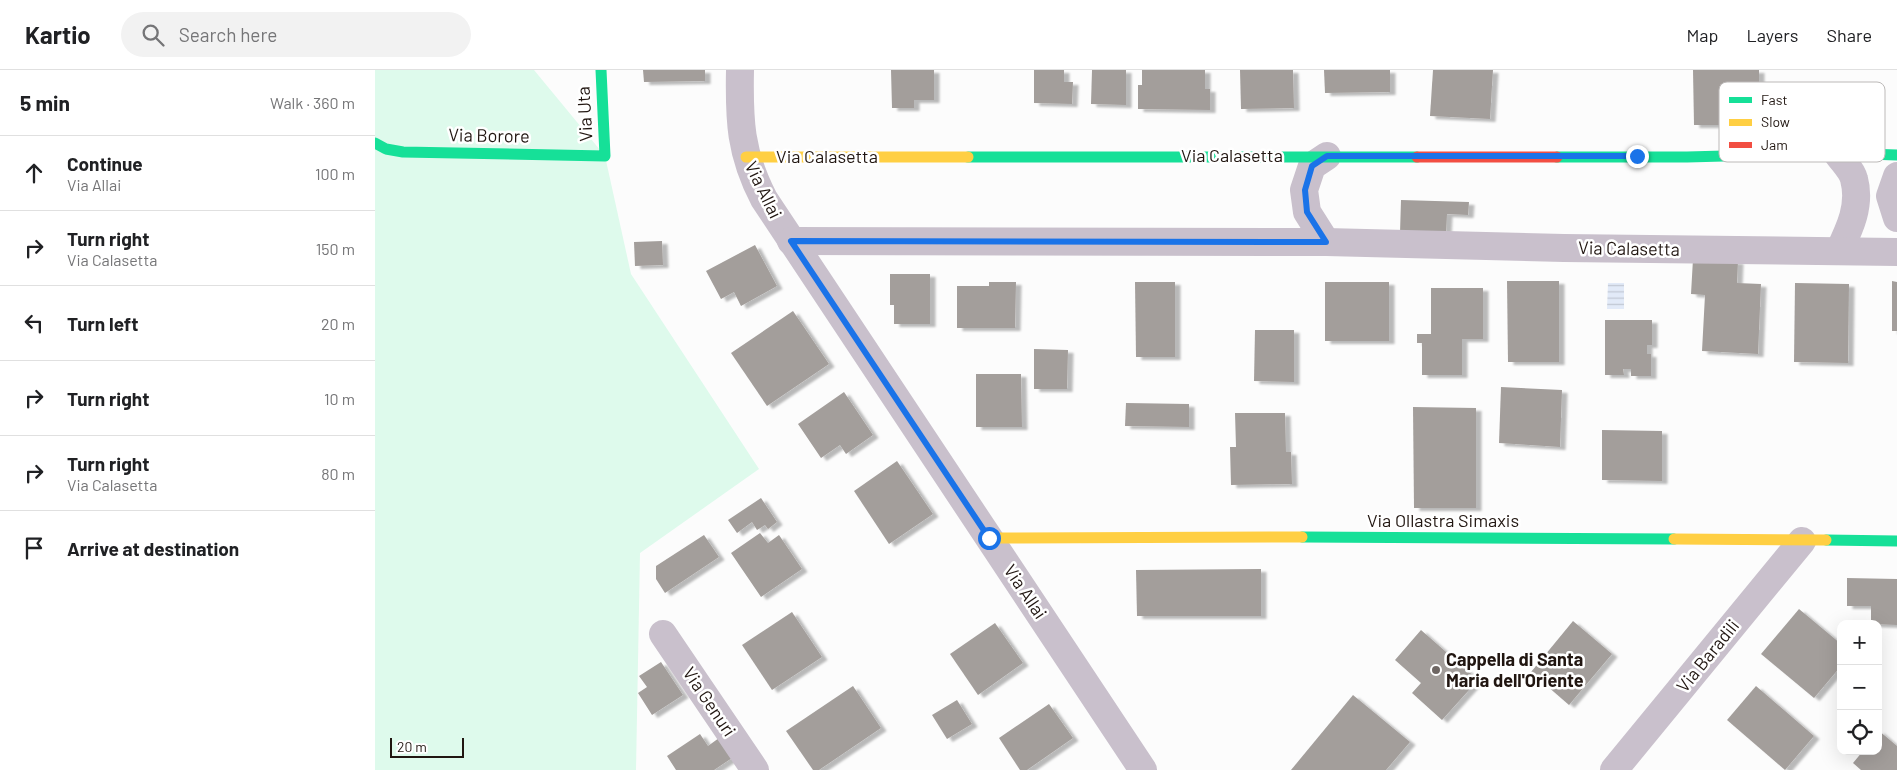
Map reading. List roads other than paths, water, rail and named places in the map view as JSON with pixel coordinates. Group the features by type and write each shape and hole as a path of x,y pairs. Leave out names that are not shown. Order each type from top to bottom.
{"street":[{"name":"Via Uta","path":"601,70 605,156"},
{"name":"Via Allai","path":"740,70 739,115 741,135 746,157 764,199 1143,770"},
{"name":"Via Borore","path":"375,143 386,149 403,152 605,156"},
{"path":"1326,242 1307,212 1305,190 1312,166 1327,156"},
{"name":"Via Calasetta","path":"746,157 1719,156"},
{"path":"1839,251 1857,204 1854,178 1843,162"},
{"path":"1897,176 1891,196 1897,218"},
{"name":"Via Calasetta","path":"791,241 1326,242 1564,248 1897,252"},
{"name":"Via Ollastra Simaxis","path":"989,538 1897,541"},
{"name":"Via Baradili","path":"1614,770 1802,541"},
{"name":"Via Genuri","path":"663,634 755,770"}],"place":[{"name":"Cappella di Santa Maria dell'Oriente","path":"1436,670"}]}
